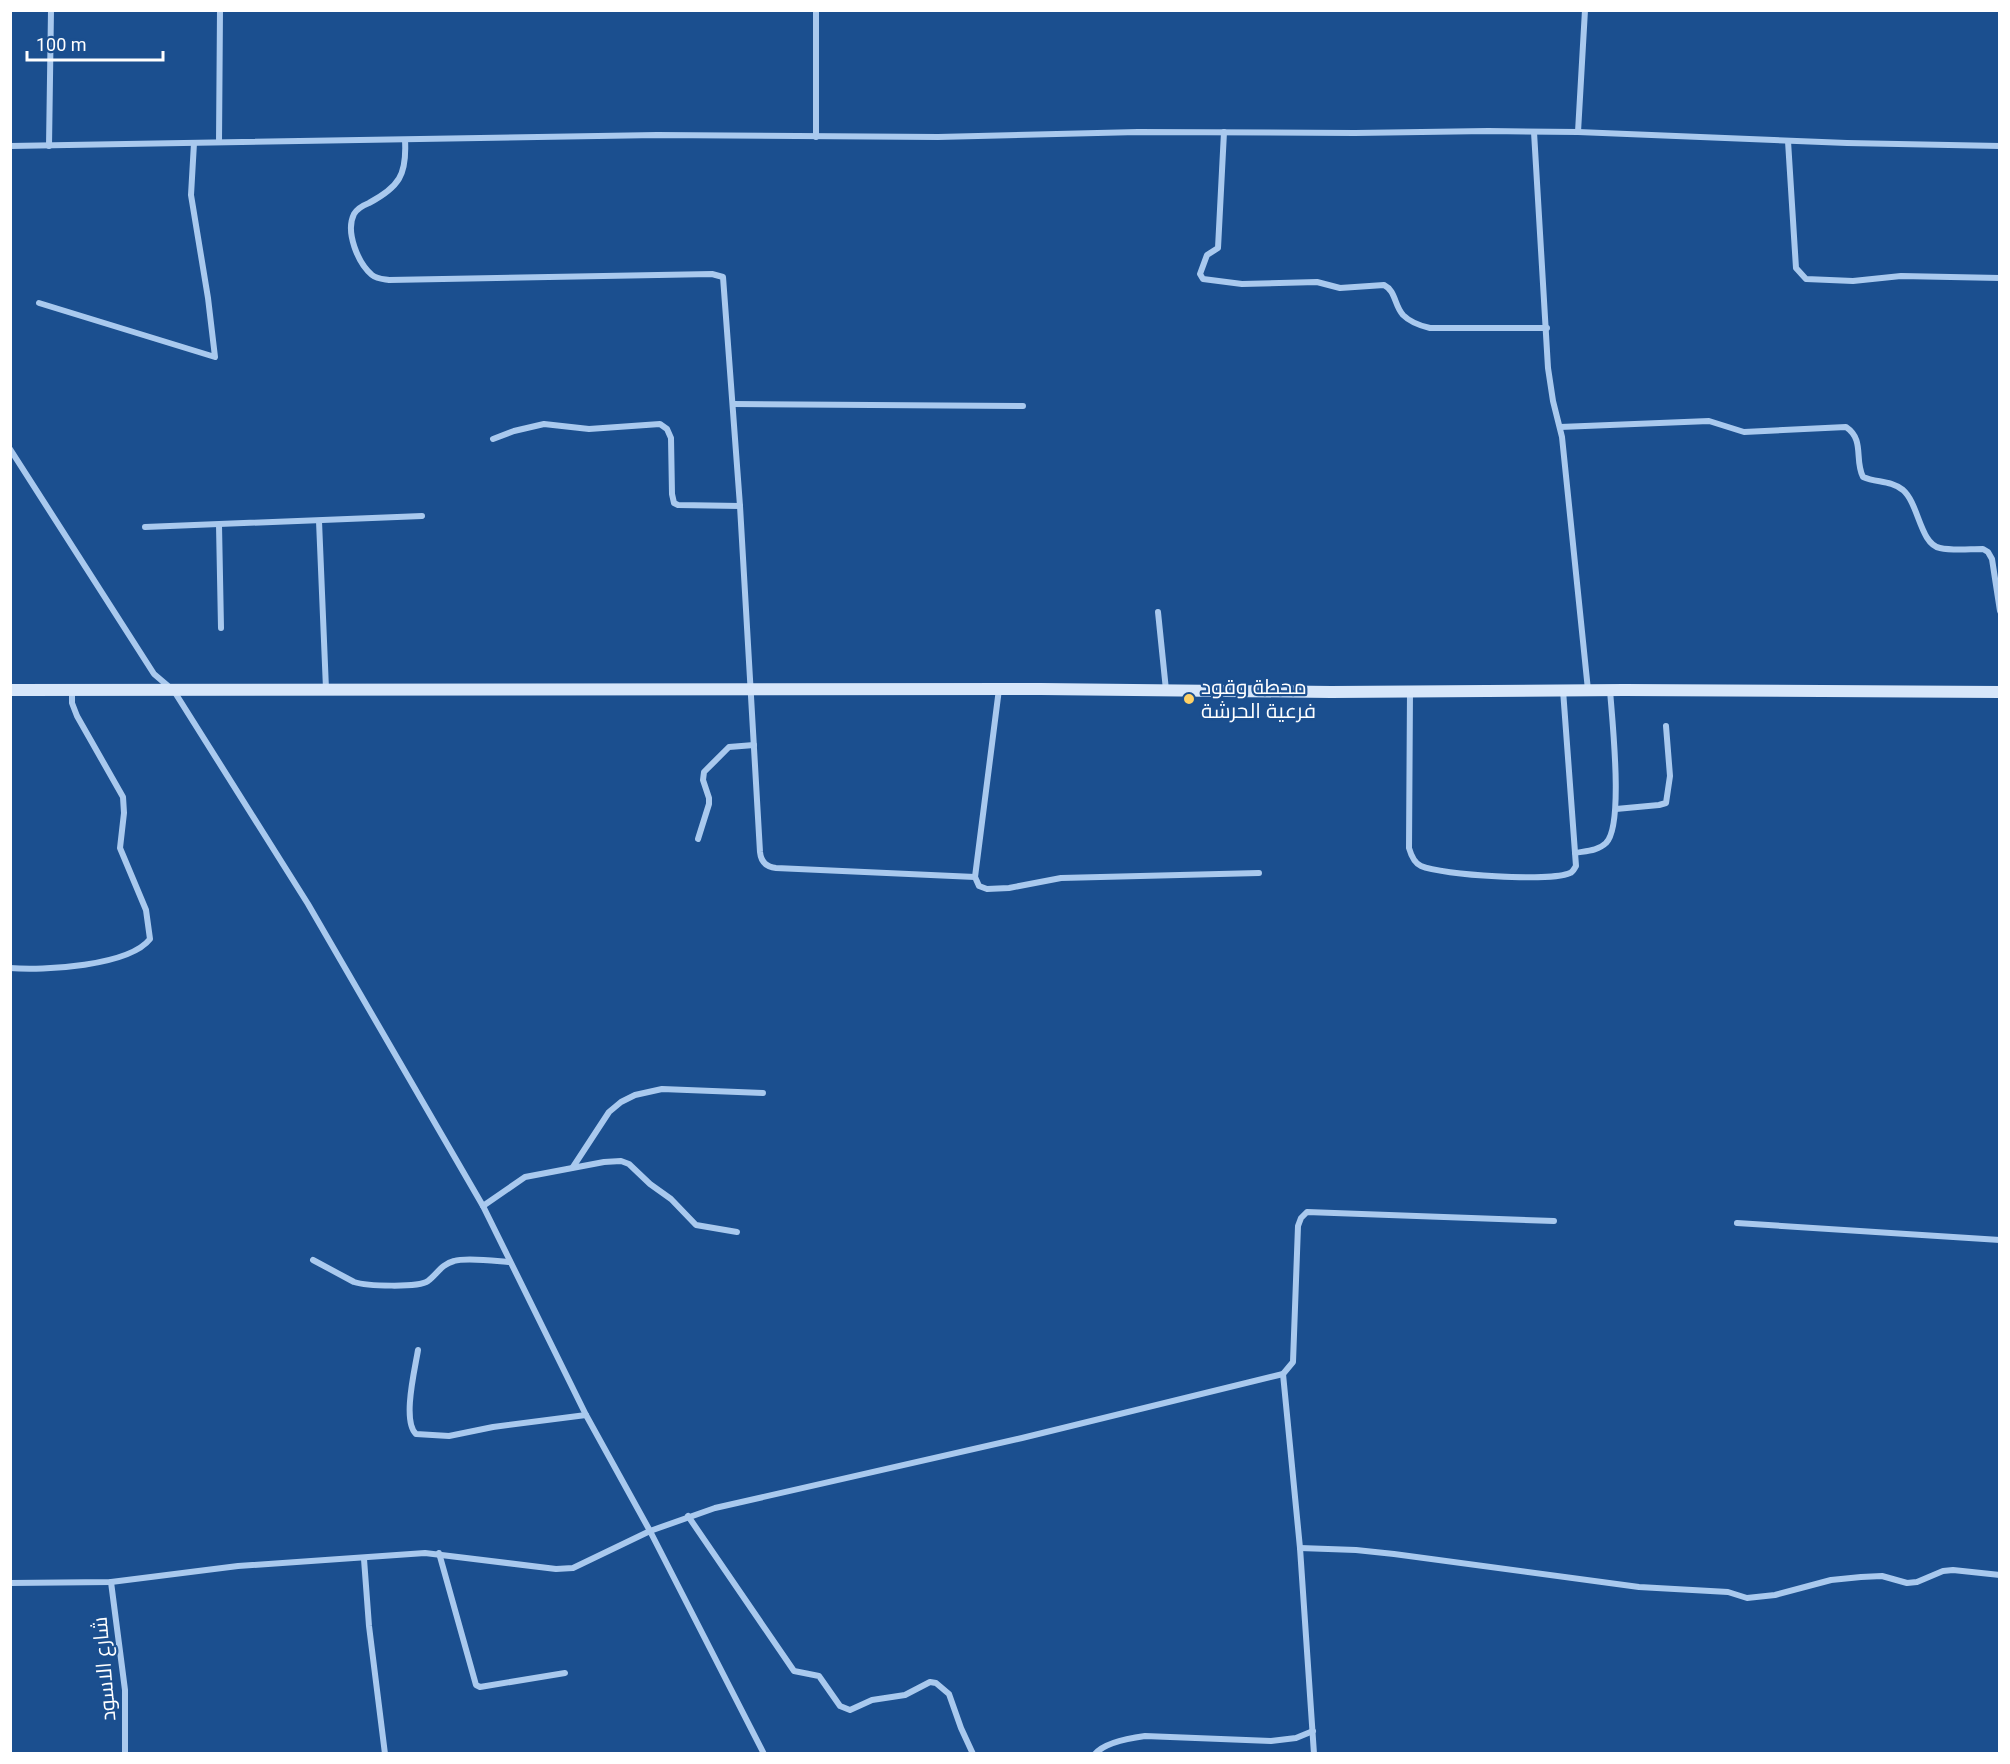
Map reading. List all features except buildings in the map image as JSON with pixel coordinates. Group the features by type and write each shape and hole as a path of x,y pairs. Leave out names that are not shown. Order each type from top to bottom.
{"street":[{"path":"50,146 51,10"},
{"path":"219,142 220,10"},
{"path":"816,10 816,137"},
{"path":"1578,132 1585,10"},
{"path":"10,146 657,135 816,137 1224,132 1578,132 1788,141 2000,146"},
{"path":"1224,132 1218,248 1207,255 1200,273 1203,279 1242,284 1317,282 1340,288 1384,285 1390,288 1403,315 1430,328 1547,327"},
{"path":"1534,132 1548,368 1560,427 1588,690"},
{"path":"405,140 403,172 395,186 354,214 352,228 354,245 373,276 389,280 411,280 720,275 724,279 761,857 768,866 975,877"},
{"path":"1788,141 1796,268 1806,279 1853,281 1901,276 2000,278"},
{"path":"39,303 215,357 191,195 194,143"},
{"path":"733,404 1023,406"},
{"path":"1560,427 1709,421 1744,432 1846,427 1857,438 1860,471 1863,477 1892,483 1904,492 1912,501 1925,536 1930,543 1941,549 1983,549 1988,552 1992,559 2000,611"},
{"path":"493,439 544,424 589,429 660,424 667,429 671,438 674,503 678,505 740,506"},
{"path":"10,449 154,674 174,691 308,904 483,1206 586,1415 650,1531 764,1754"},
{"path":"146,527 422,516"},
{"path":"319,521 326,689"},
{"path":"219,525 221,628"},
{"path":"1158,612 1166,691"},
{"path":"999,689 975,877 976,883 981,888 998,889 1061,878 1259,873"},
{"path":"10,690 999,689 2000,692"},
{"path":"10,968 52,970 108,960 142,946 150,939 146,910 120,848 124,813 123,797 75,711 72,690"},
{"path":"1410,692 1408,848 1411,855 1418,864 1427,868 1473,875 1550,876 1572,872 1576,866 1563,690"},
{"path":"1575,853 1596,849 1607,843 1613,831 1616,808 1610,690"},
{"path":"1616,808 1666,803 1670,776 1666,726"},
{"path":"698,839 709,804 703,780 704,772 729,747 754,745"},
{"path":"573,1167 609,1112 621,1102 635,1095 662,1089 763,1093"},
{"path":"483,1206 525,1177 604,1162 625,1162 671,1199 696,1225 737,1232"},
{"path":"10,1583 111,1582 238,1566 395,1554 439,1553 564,1570 573,1568 650,1531 715,1508 1011,1441 1283,1374 1293,1362 1298,1226 1307,1212 1554,1221"},
{"path":"1737,1223 2000,1240"},
{"path":"313,1260 361,1285 425,1283 453,1261 510,1262"},
{"path":"418,1350 409,1411 410,1427 416,1434 449,1436 493,1426 586,1415"},
{"path":"1283,1374 1300,1548 1314,1754"},
{"path":"688,1516 794,1671 819,1676 840,1706 850,1710 872,1700 905,1695 930,1683 936,1683 949,1694 973,1754"},
{"path":"1300,1548 1394,1554 1639,1587 1711,1590 1747,1598 1775,1595 1831,1580 1861,1576 1882,1576 1907,1583 1953,1570 2000,1575"},
{"path":"439,1553 476,1685 480,1687 565,1673"},
{"path":"364,1558 369,1626 385,1754"},
{"name":"شارع الاسود","path":"111,1582 126,1690 125,1754"},
{"path":"1095,1754 1098,1750 1116,1743 1145,1736 1222,1738 1244,1742 1296,1738 1313,1731"}],"place":[{"name":"محطة وقود فرعية الحرشة","path":"1189,699"}]}
